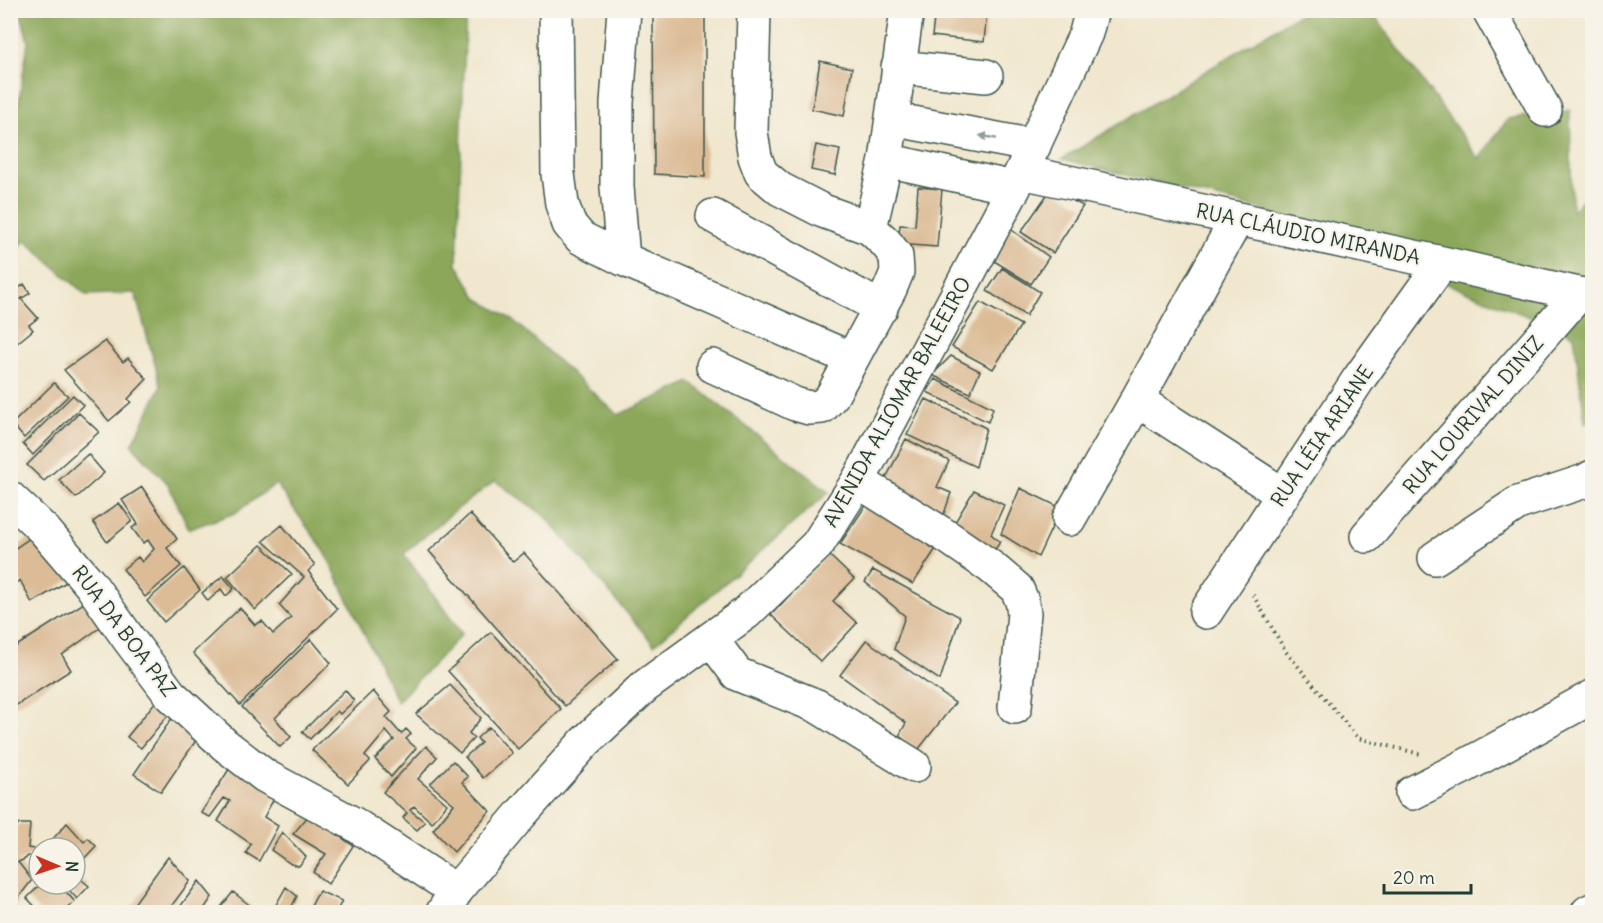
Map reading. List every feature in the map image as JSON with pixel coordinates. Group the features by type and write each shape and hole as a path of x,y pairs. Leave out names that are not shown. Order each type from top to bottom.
{"street":[{"path":"556,10 557,144 562,204 569,224 581,238 623,259 852,359"},
{"path":"623,259 617,187 617,103 624,10"},
{"path":"713,366 795,404 809,408 822,407 832,396 881,308 897,272 896,256 870,228 823,211 780,189 761,173 754,157 751,132 754,10"},
{"path":"870,228 886,160 906,10"},
{"name":"AVENIDA ALIOMAR BALEEIRO","path":"450,902 520,814 585,742 644,687 746,613 817,545 858,481 1024,169 1086,33 1092,10"},
{"path":"1490,10 1545,110"},
{"path":"898,67 986,76"},
{"path":"892,119 1024,169"},
{"path":"886,160 1024,169"},
{"name":"RUA CLÁUDIO MIRANDA","path":"1024,169 1237,219 1586,295"},
{"path":"713,216 881,308"},
{"path":"1070,519 1237,219"},
{"name":"RUA LÉIA ARIANE","path":"1206,612 1358,380 1442,263"},
{"name":"RUA LOURIVAL DINIZ","path":"1367,537 1586,295"},
{"path":"1137,399 1282,494"},
{"path":"1435,558 1518,503 1593,477"},
{"path":"858,481 958,544 991,567 1017,590 1024,613 1015,707"},
{"name":"RUA DA BOA PAZ","path":"10,498 44,530 91,585 170,694 225,745 265,776 354,824 450,902"},
{"path":"711,639 738,674 817,706 914,766"},
{"path":"1412,793 1593,697"},
{"path":"1588,912 1593,910"}],"path":[{"path":"1236,566 1286,652 1358,738 1466,766"}],"green space":[{"path":"20,11 466,11 457,264 477,298 513,320 618,415 690,382 829,492 654,645 546,517 495,481 404,554 462,634 397,702 325,552 276,484 235,513 189,529 168,484 132,445 161,386 135,293 86,295 25,240 11,260 11,155 28,41"},
{"path":"1304,11 1371,11 1479,159 1508,119 1570,110 1572,211 1592,190 1592,420 1585,423 1574,335 1261,209 1062,159"}],"building":[{"path":"653,10 705,10 705,177 654,174"},
{"path":"935,10 987,10 984,42 932,36"},
{"path":"820,61 852,68 844,116 812,109"},
{"path":"816,145 840,150 835,175 811,170"},
{"path":"918,187 942,189 937,247 898,244 900,225 915,226"},
{"path":"1051,189 1083,206 1053,253 1021,232"},
{"path":"1009,228 1049,257 1031,284 991,259"},
{"path":"1002,268 1040,292 1026,316 987,291"},
{"path":"24,284 30,293 21,299 38,318 29,325 33,330 10,349 10,295"},
{"path":"980,302 1021,325 993,369 952,347"},
{"path":"105,341 123,362 128,358 147,379 128,399 131,402 109,421 64,370"},
{"path":"951,356 980,371 970,393 932,375"},
{"path":"935,379 993,408 988,422 927,392"},
{"path":"54,383 68,396 24,438 12,424"},
{"path":"73,395 83,405 33,455 23,444"},
{"path":"926,399 986,428 976,467 907,435"},
{"path":"79,413 99,432 44,481 27,465"},
{"path":"906,439 949,461 937,487 951,493 943,517 882,486"},
{"path":"88,454 104,473 76,498 59,480"},
{"path":"142,487 177,539 167,548 181,566 145,597 123,569 138,557 142,562 154,549 148,540 143,543 132,528 138,524 122,500"},
{"path":"1020,488 1061,508 1038,557 1001,534"},
{"path":"974,490 1004,505 991,534 1000,542 991,556 951,529"},
{"path":"868,502 937,547 913,584 840,544"},
{"path":"119,503 132,521 107,542 93,522"},
{"path":"470,514 513,562 524,553 618,659 565,706 429,551"},
{"path":"282,525 315,565 308,571 337,609 240,705 193,653 240,608 255,625 262,621 273,634 291,618 279,605 304,577 263,541"},
{"path":"36,534 76,576 32,603 20,580 10,587 10,552"},
{"path":"261,545 292,574 255,610 227,577"},
{"path":"828,554 854,579 833,601 857,623 821,662 771,615"},
{"path":"184,568 200,590 164,622 147,601"},
{"path":"873,570 960,617 940,680 894,649 905,616 865,582"},
{"path":"223,576 234,589 226,596 221,589 208,601 202,593"},
{"path":"87,601 102,626 62,655 71,670 12,708 10,705 10,650"},
{"path":"491,632 561,709 518,749 448,671"},
{"path":"311,639 331,663 275,718 291,737 280,747 242,707"},
{"path":"866,640 955,703 918,750 899,736 906,723 840,675"},
{"path":"450,685 481,718 469,733 474,738 460,753 416,714"},
{"path":"345,690 354,701 340,714 337,711 310,739 302,732"},
{"path":"373,691 391,712 386,717 401,734 406,729 411,734 406,739 416,748 391,777 375,759 394,740 386,731 365,756 370,761 348,784 312,750"},
{"path":"160,696 174,708 141,748 127,737"},
{"path":"172,718 199,736 161,792 134,774"},
{"path":"489,727 512,753 483,778 465,757 481,743 477,738"},
{"path":"426,746 437,757 418,779 447,804 432,823 414,806 410,810 425,822 417,830 403,818 407,813 383,792"},
{"path":"453,761 468,777 462,782 490,811 454,852 433,830 454,804 430,784"},
{"path":"233,763 278,791 264,817 278,826 259,861 246,853 251,844 218,821 230,801 224,798 210,817 201,813"},
{"path":"310,814 353,846 328,884 313,872 326,854 293,834"},
{"path":"67,823 79,836 56,836"},
{"path":"19,824 30,824 29,836 27,836 27,857 18,862 27,874 27,886 18,898 14,912 10,912 10,835"},
{"path":"282,832 306,857 299,866 291,864 271,850"},
{"path":"87,839 96,846 87,856"},
{"path":"168,857 190,881 167,912 128,912"},
{"path":"199,881 212,897 202,912 177,911"},
{"path":"286,887 297,896 289,912 272,912"},
{"path":"319,891 342,901 336,912 308,912"},
{"path":"233,892 252,907 248,912 217,912"},
{"path":"29,896 70,896 75,902 67,908 68,912 40,912 27,898"}]}
